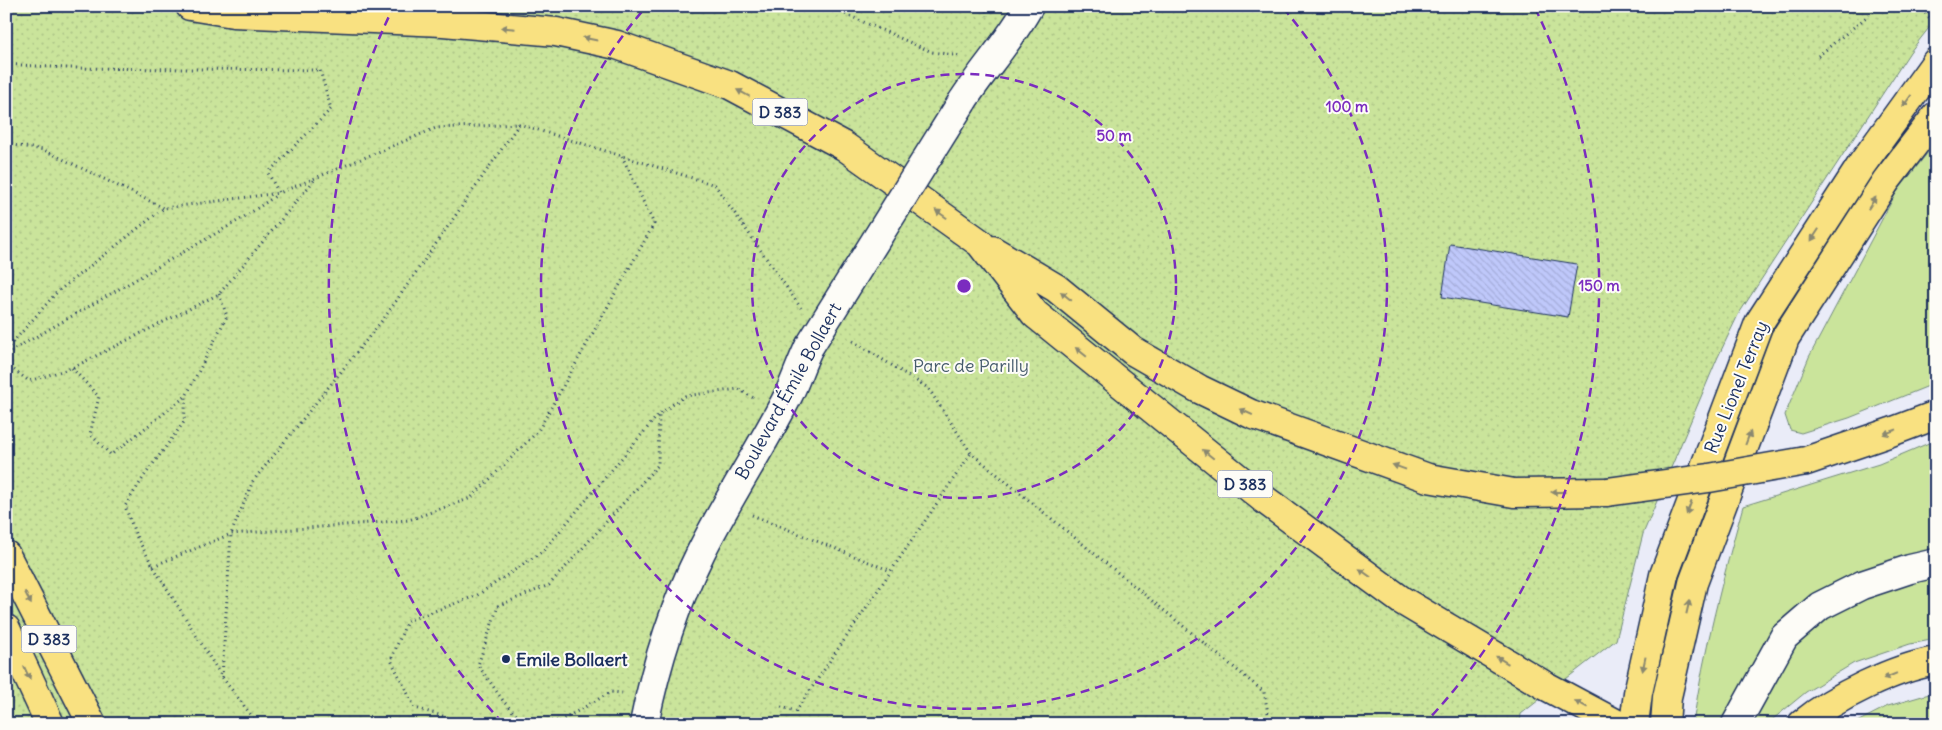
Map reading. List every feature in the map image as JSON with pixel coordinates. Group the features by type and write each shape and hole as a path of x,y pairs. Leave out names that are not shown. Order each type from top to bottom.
{"main road":[{"name":"D 383","path":"190,6 233,13 443,22 556,32 617,45 730,86 844,146 980,243 1035,314 1264,500 1401,600 1544,685 1617,724"},
{"name":"Rue Lionel Terray","path":"1634,724 1638,693 1664,575 1759,323 1862,164 1936,62"},
{"name":"Rue Lionel Terray","path":"1665,724 1667,697 1693,583 1786,338 1886,181 1936,116"},
{"path":"980,243 1056,288 1133,351 1199,389 1251,414 1428,478 1514,493 1607,492 1709,478 1806,460 1936,415"},
{"name":"D 383","path":"6,555 92,724"},
{"path":"6,629 50,724"},
{"path":"1802,724 1821,708 1871,684 1919,664 1936,661"}],"lane":[{"name":"Boulevard Émile Bollaert","path":"646,711 671,623 700,553 727,502 790,394 809,347 962,102 1009,40 1029,6"},
{"path":"1736,724 1784,637 1820,606 1862,585 1910,569 1936,563"}],"path":[{"path":"827,6 932,52 965,57"},
{"path":"986,6 987,16"},
{"path":"1818,56 1880,6"},
{"path":"1918,6 1936,24"},
{"path":"6,64 65,68 320,70 331,109 268,173 279,193"},
{"path":"6,354 242,219 279,193 436,128 520,124 715,185 802,309"},
{"path":"222,677 231,534 253,481 385,317 520,124"},
{"path":"6,144 44,150 164,208"},
{"path":"154,566 231,534 409,520 471,498 538,431 654,224 622,155"},
{"path":"6,364 29,381 72,368 219,294 317,177"},
{"path":"6,350 57,292 164,208 279,193"},
{"path":"219,294 227,316 186,396 184,422 145,474 125,506 136,536 154,566 222,677 258,724"},
{"path":"853,341 928,388 971,453 1264,692 1270,724"},
{"path":"72,368 99,396 90,434 111,455 186,396"},
{"path":"646,711 611,692 556,723 467,723 415,708 391,660 407,621 476,596 543,552 659,414 685,396 739,389 778,414"},
{"path":"524,722 504,702 478,665 498,606 549,585 658,465 659,414"},
{"path":"782,707 796,711 971,453"},
{"path":"727,502 742,511 891,570"}],"green space":[{"name":"Parc de Parilly","path":"6,6 1936,6 1936,19 1910,52 1738,315 1717,359 1643,534 1616,640 1521,714 1520,724 6,724"},
{"path":"1936,142 1936,383 1849,418 1801,433 1790,430 1785,415 1809,357 1896,193"},
{"path":"1936,440 1936,639 1910,644 1854,663 1806,692 1767,724 1693,724 1708,641 1743,506 1879,464"},
{"path":"1936,692 1936,724 1853,724 1888,706"}],"building":[{"path":"1450,244 1577,264 1568,317 1442,297"}],"place":[{"name":"Emile Bollaert","path":"506,659"}]}
